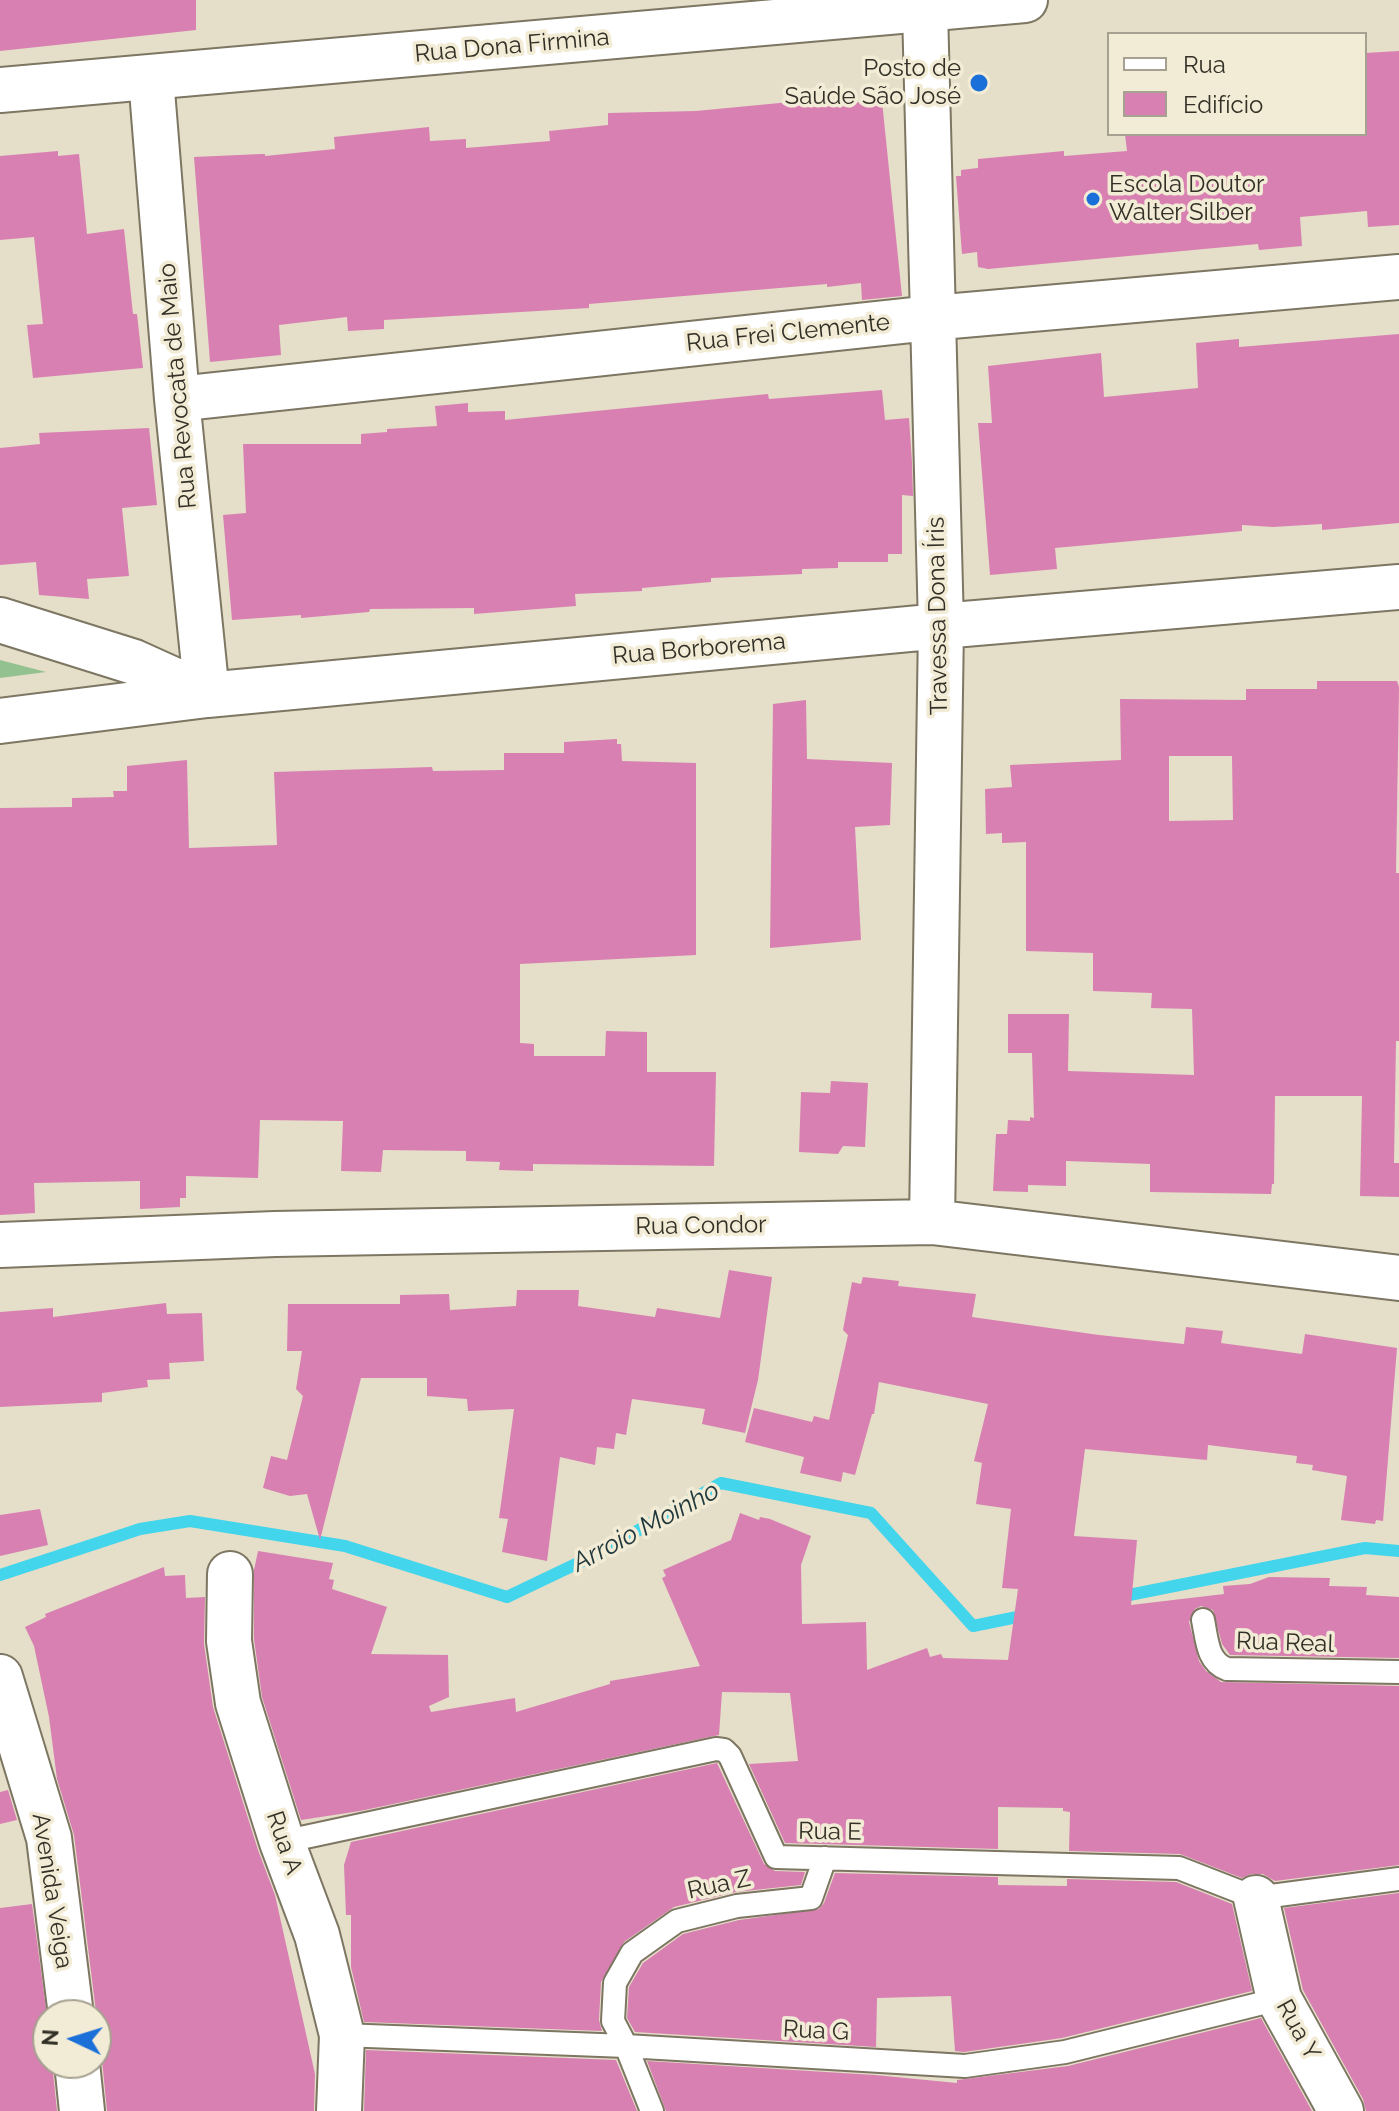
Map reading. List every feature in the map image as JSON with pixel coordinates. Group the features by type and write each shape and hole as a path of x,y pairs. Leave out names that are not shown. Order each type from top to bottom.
{"street":[{"name":"Rua Dona Firmina","path":"0,90 1025,0"},
{"name":"Travessa Dona Íris","path":"925,10 941,626 932,1222"},
{"name":"Rua Revocata de Maio","path":"151,78 177,399 207,695"},
{"name":"Rua Frei Clemente","path":"177,399 931,318 1399,277"},
{"name":"Rua Borborema","path":"0,721 207,695 941,626 1399,587"},
{"path":"0,620 134,662 207,695"},
{"name":"Rua Condor","path":"0,1245 275,1234 932,1222 1399,1278"},
{"name":"Rua A","path":"230,1574 229,1641 238,1703 282,1842 317,1935 342,2035 339,2111"},
{"name":"Avenida Veiga","path":"0,1677 49,1838 69,1999"},
{"name":"Rua Y","path":"1256,1898 1279,1999 1341,2111"},
{"path":"79,2079 82,2111"}],"lane":[{"name":"Rua Real","path":"1203,1620 1211,1659 1227,1669 1399,1672"},
{"name":"Rua E","path":"282,1842 716,1749 724,1750 730,1756 776,1857 1179,1868 1256,1898 1399,1879"},
{"name":"Rua Z","path":"652,2111 613,2021 615,1983 632,1953 677,1921 737,1906 811,1898 825,1858"},
{"name":"Rua G","path":"342,2035 626,2046 965,2066 1065,2052 1279,1999"}],"green space":[{"path":"0,660 46,672 0,678"}],"building":[{"path":"0,0 196,0 196,30 0,51"},
{"path":"1399,51 1399,225 1368,227 1367,211 1300,217 1302,246 1259,250 1258,244 988,269 978,267 977,252 962,254 956,176 961,176 961,170 978,168 978,159 1064,151 1064,156 1127,151 1125,136 1367,136 1367,53"},
{"path":"811,100 811,105 882,101 902,296 862,300 861,283 827,287 827,284 589,304 589,308 384,320 384,329 348,331 347,317 279,325 281,355 210,362 194,157 265,156 335,149 334,137 429,127 430,141 466,139 466,148 550,141 549,131 608,125 608,113 696,111"},
{"path":"58,151 58,156 79,154 87,234 124,229 133,314 137,314 143,368 33,378 27,325 43,324 34,237 0,240 0,156"},
{"path":"1399,334 1399,523 1322,530 1322,524 1242,525 1242,531 1055,548 1057,569 990,575 978,423 992,423 988,366 1101,353 1104,397 1198,388 1196,343 1239,339 1239,347"},
{"path":"882,390 885,420 909,418 912,462 913,496 902,495 902,554 888,554 888,562 838,562 838,568 802,569 802,574 711,578 711,582 642,588 642,591 575,594 576,606 474,614 474,608 370,609 369,612 301,618 301,615 232,620 223,515 246,513 243,444 361,444 361,434 437,426 435,406 468,403 468,412 505,411 505,420 768,394 769,399"},
{"path":"149,428 157,505 122,508 129,576 87,579 89,599 39,595 36,562 0,565 0,448 40,444 39,433"},
{"path":"1317,681 1397,681 1399,687 1396,873 1399,873 1399,1041 1396,1041 1394,1163 1399,1163 1399,1197 1360,1196 1362,1096 1275,1096 1274,1184 1271,1194 1150,1192 1150,1164 1066,1161 1066,1186 1028,1185 1028,1192 993,1191 996,1134 1007,1134 1008,1120 1030,1121 1030,1117 1034,1118 1032,1053 1008,1053 1008,1014 1069,1014 1068,1071 1194,1075 1192,1009 1151,1008 1152,993 1093,991 1093,953 1026,951 1026,842 1002,843 1002,833 986,834 985,789 1012,787 1010,765 1121,760 1120,699 1246,700 1246,689 1317,689","holes":["1169,756 1232,756 1233,820 1169,821"]},
{"path":"806,700 807,759 892,763 890,825 855,827 861,940 770,948 773,704"},
{"path":"617,739 617,744 621,744 622,761 696,763 696,955 520,964 520,1043 534,1044 534,1056 605,1056 606,1031 647,1032 647,1072 716,1072 714,1166 533,1164 533,1171 499,1170 500,1162 466,1161 466,1151 383,1150 381,1172 341,1171 343,1121 260,1120 258,1178 186,1176 186,1198 180,1198 180,1207 140,1209 140,1181 34,1183 35,1213 0,1215 0,808 72,807 72,798 114,797 113,791 127,791 127,766 187,760 189,848 277,845 274,772 432,767 433,771 504,770 504,753 564,753 564,742"},
{"path":"831,1081 868,1083 865,1147 843,1146 838,1154 799,1152 801,1092 830,1093"},
{"path":"729,1270 772,1277 758,1380 745,1433 702,1424 705,1409 632,1399 626,1435 616,1433 614,1449 597,1447 595,1465 560,1457 547,1561 502,1552 508,1519 499,1518 514,1409 468,1411 467,1399 427,1396 427,1378 361,1378 320,1540 307,1494 290,1496 263,1488 271,1456 287,1460 303,1396 296,1389 302,1351 287,1351 288,1304 400,1304 400,1295 449,1294 450,1310 516,1306 517,1290 579,1290 578,1306 655,1317 657,1308 720,1318"},
{"path":"863,1277 899,1281 898,1286 976,1294 972,1317 1099,1335 1184,1344 1186,1327 1223,1331 1221,1343 1302,1354 1305,1334 1397,1348 1383,1521 1376,1520 1375,1524 1341,1520 1347,1476 1312,1470 1313,1465 1296,1463 1297,1456 1208,1445 1207,1460 1085,1449 1074,1536 1137,1540 1131,1605 1224,1594 1223,1586 1250,1584 1269,1577 1330,1578 1329,1586 1367,1587 1366,1595 1399,1597 1399,1658 1230,1655 1222,1644 1213,1610 1201,1606 1195,1609 1189,1622 1199,1661 1206,1671 1221,1682 1399,1686 1399,1865 1275,1881 1263,1874 1242,1878 1180,1854 1069,1851 1070,1812 1063,1811 1063,1808 998,1807 998,1849 785,1843 749,1764 798,1761 790,1693 722,1692 719,1735 360,1811 301,1820 262,1697 254,1639 254,1570 258,1551 333,1563 329,1579 334,1580 332,1589 387,1607 371,1654 448,1655 449,1697 429,1706 431,1712 515,1698 516,1712 610,1684 610,1681 700,1666 662,1578 666,1576 663,1570 731,1540 740,1513 759,1520 760,1517 770,1519 811,1536 801,1565 802,1624 866,1622 867,1670 927,1648 930,1657 941,1654 943,1658 1008,1660 1018,1589 1002,1588 1011,1509 976,1504 982,1463 974,1461 988,1404 879,1382 874,1414 855,1475 843,1472 841,1482 800,1473 804,1457 745,1442 754,1408 812,1422 814,1416 829,1420 848,1335 843,1330 852,1282 861,1284"},
{"path":"166,1303 167,1314 202,1313 204,1361 169,1363 170,1379 147,1380 148,1387 102,1393 102,1402 0,1407 0,1312 53,1308 53,1317"},
{"path":"40,1509 48,1545 0,1556 0,1515"},
{"path":"164,1567 165,1576 185,1575 186,1598 205,1597 204,1644 213,1707 275,1895 315,2074 314,2111 107,2111 104,2079 112,2079 112,1999 94,1999 74,1835 57,1779 49,1717 34,1646 25,1627 46,1617 45,1614"},
{"path":"717,1763 764,1864 775,1871 805,1872 801,1885 736,1892 674,1907 624,1942 601,1982 599,2020 602,2031 364,2022 351,1967 351,1915 346,1915 344,1865 351,1842"},
{"path":"8,1790 17,1820 0,1824 0,1792"},
{"path":"835,1873 998,1877 998,1885 1067,1886 1067,1879 1176,1882 1232,1904 1252,1991 1062,2038 964,2052 955,2051 951,1996 877,1998 876,2047 635,2032 627,2018 629,1987 643,1963 683,1934 739,1920 819,1909"},
{"path":"1399,1893 1399,2111 1366,2111 1363,2099 1303,1990 1284,1908"},
{"path":"32,1904 45,1999 32,1999 32,2079 54,2079 57,2111 0,2111 0,1908"},
{"path":"1261,2018 1312,2111 666,2111 647,2061 957,2083 957,2080 1068,2066"},
{"path":"366,2050 616,2060 637,2111 364,2111"}],"waterway":[{"name":"Arroio Moinho","path":"0,1575 140,1529 190,1521 345,1546 507,1597 597,1554 721,1483 871,1513 973,1626 1027,1615"},
{"name":"Arroio Moinho","path":"1119,1597 1365,1548 1399,1551"}],"place":[{"name":"Posto de Saúde São José","path":"979,83"},
{"name":"Escola Doutor Walter Silber","path":"1093,199"}]}
